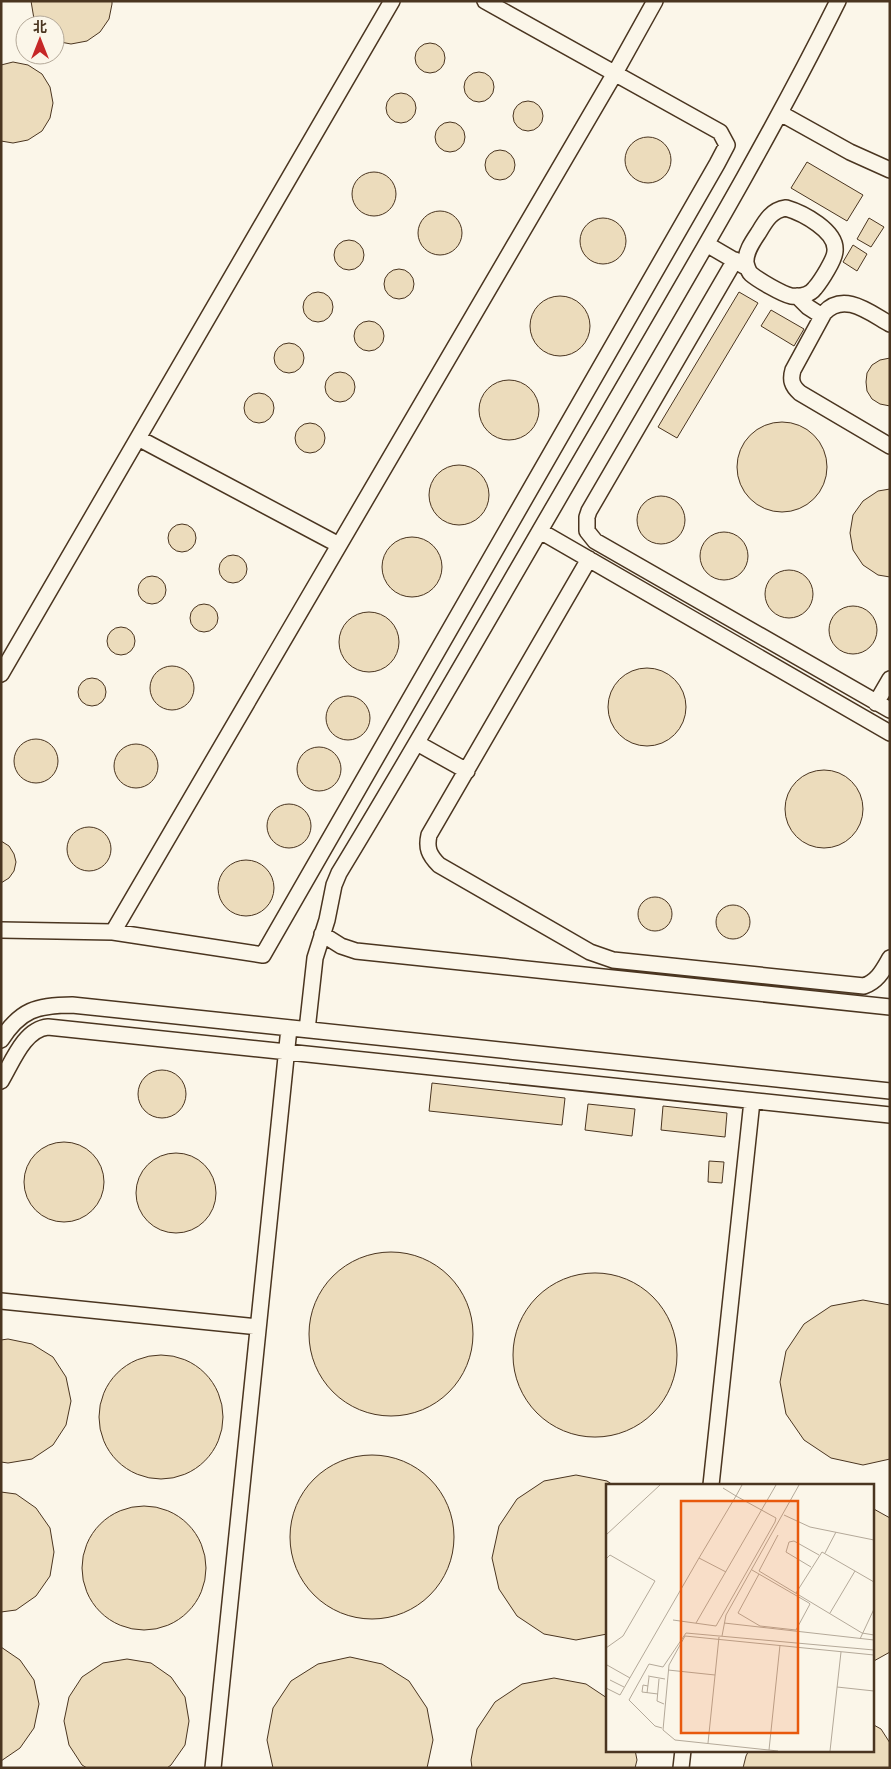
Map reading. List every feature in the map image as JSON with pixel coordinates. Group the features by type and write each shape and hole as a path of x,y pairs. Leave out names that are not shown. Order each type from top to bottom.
{"lane":[{"path":"1,674 392,1"},
{"path":"1,930 113,932 263,955 712,173 726,145 720,132 616,72 485,1"},
{"path":"113,932 616,72 654,1"},
{"path":"307,1030 315,958 327,920 334,885 339,873 708,245 838,1"},
{"path":"780,113 850,152 890,170"},
{"path":"708,245 741,264 752,274 783,293 797,296 813,291 836,251 832,237 824,228 793,210 780,209 768,218 749,249 747,256 741,264 589,511 586,518 586,530 595,541 883,706 890,680"},
{"path":"797,296 808,307 822,316"},
{"path":"890,324 850,303 828,308 792,370 791,377 793,386 800,393 890,446"},
{"path":"138,438 339,546"},
{"path":"540,530 890,733"},
{"path":"590,559 429,835 428,851 432,858 439,865 590,952 613,960 856,986 872,983 879,976 890,958"},
{"path":"417,743 466,771"},
{"path":"322,934 341,946 356,951 890,1007"},
{"path":"1,1040 15,1022 27,1012 53,1005 72,1006 890,1091"},
{"path":"1,1081 25,1040 30,1034 42,1028 890,1115"},
{"path":"213,1768 289,1028"},
{"path":"711,1484 752,1101"},
{"path":"1,1301 258,1327"},
{"path":"681,1768 683,1752"}],"building":[{"path":"31,1 112,1 109,19 100,32 87,41 71,44 65,43 65,15 33,15"},
{"path":"430,43 436,44 444,52 444,64 436,72 430,73 424,72 416,64 415,58 416,52 424,44"},
{"path":"13,62 15,65 28,65 42,74 50,87 53,103 50,118 42,131 28,140 13,143 1,141 1,65"},
{"path":"479,72 485,73 493,81 493,93 485,101 479,102 473,101 465,93 464,87 465,81 473,73"},
{"path":"401,93 407,94 415,102 415,114 407,122 401,123 395,122 387,114 386,108 387,102 395,94"},
{"path":"528,101 534,102 542,110 542,122 534,130 528,131 522,130 514,122 513,116 514,110 522,102"},
{"path":"450,122 456,123 464,131 464,143 456,151 450,152 444,151 436,143 435,137 436,131 444,123"},
{"path":"644,137 652,137 661,141 667,147 671,160 667,173 661,179 652,183 644,183 635,179 629,173 625,164 625,156 629,147 635,141"},
{"path":"500,150 506,151 514,159 514,171 506,179 500,180 494,179 486,171 485,165 486,159 494,151"},
{"path":"807,162 863,195 847,221 791,188"},
{"path":"378,172 390,178 395,185 395,203 390,210 383,215 370,216 362,213 355,206 352,190 355,182 362,175"},
{"path":"444,211 456,217 461,224 461,242 456,249 449,254 436,255 428,252 421,245 418,229 421,221 428,214"},
{"path":"599,218 607,218 616,222 622,228 626,241 622,254 616,260 607,264 599,264 590,260 584,254 580,245 580,237 584,228 590,222"},
{"path":"869,218 884,227 871,247 857,239"},
{"path":"349,240 355,241 363,249 363,261 355,269 349,270 343,269 335,261 334,255 335,249 343,241"},
{"path":"853,245 867,254 857,271 843,262"},
{"path":"399,269 405,270 413,278 413,290 405,298 399,299 393,298 385,290 384,284 385,278 393,270"},
{"path":"318,292 324,293 332,301 332,313 324,321 318,322 312,321 304,313 303,307 304,301 312,293"},
{"path":"739,292 758,303 677,438 658,427"},
{"path":"560,296 577,301 585,309 590,326 585,343 577,351 560,356 543,351 535,343 530,326 535,309 543,301"},
{"path":"771,310 804,329 794,346 761,326"},
{"path":"369,321 375,322 383,330 383,342 375,350 369,351 363,350 355,342 354,336 355,330 363,322"},
{"path":"289,343 295,344 303,352 303,364 295,372 289,373 283,372 275,364 274,358 275,352 283,344"},
{"path":"890,358 890,406 880,404 872,399 867,391 866,382 867,373 872,365 880,360"},
{"path":"340,372 346,373 354,381 354,393 346,401 340,402 334,401 326,393 325,387 326,381 334,373"},
{"path":"509,380 526,385 534,393 539,410 534,427 526,435 509,440 492,435 484,427 479,410 484,393 492,385"},
{"path":"259,393 265,394 273,402 273,414 265,422 259,423 253,422 245,414 244,408 245,402 253,394"},
{"path":"782,422 799,426 814,435 823,450 827,467 823,484 814,499 799,508 782,512 765,508 750,499 741,484 737,467 741,450 750,435 765,426"},
{"path":"310,423 316,424 324,432 324,444 316,452 310,453 304,452 296,444 295,438 296,432 304,424"},
{"path":"459,465 476,470 484,478 489,495 484,512 476,520 459,525 442,520 434,512 429,495 434,478 442,470"},
{"path":"890,489 890,577 878,575 863,565 853,550 850,533 853,515 863,501 878,491"},
{"path":"661,496 670,498 678,503 683,511 685,520 683,529 678,537 670,542 661,544 652,542 644,537 639,529 637,520 639,511 644,503 652,498"},
{"path":"182,524 192,528 196,538 192,548 182,552 172,548 168,538 172,528"},
{"path":"724,532 733,534 741,539 746,547 748,556 746,565 741,573 733,578 724,580 715,578 707,573 702,565 700,556 702,547 707,539 715,534"},
{"path":"412,537 429,542 437,550 442,567 437,584 429,592 412,597 395,592 387,584 382,567 387,550 395,542"},
{"path":"233,555 243,559 247,569 243,579 233,583 223,579 219,569 223,559"},
{"path":"789,570 798,572 806,577 811,585 813,594 811,603 806,611 798,616 789,618 780,616 772,611 767,603 765,594 767,585 772,577 780,572"},
{"path":"152,576 162,580 166,590 162,600 152,604 142,600 138,590 142,580"},
{"path":"204,604 214,608 218,618 214,628 204,632 194,628 190,618 194,608"},
{"path":"853,606 862,608 870,613 875,621 877,630 875,639 870,647 862,652 853,654 844,652 836,647 831,639 829,630 831,621 836,613 844,608"},
{"path":"369,612 386,617 394,625 399,642 394,659 386,667 369,672 352,667 344,659 339,642 344,625 352,617"},
{"path":"121,627 131,631 135,641 131,651 121,655 111,651 107,641 111,631"},
{"path":"176,666 188,672 193,679 193,697 188,704 181,709 168,710 160,707 153,700 150,684 153,676 160,669"},
{"path":"639,668 655,668 669,674 680,685 686,699 686,715 680,729 669,740 655,746 639,746 625,740 614,729 608,715 608,699 614,685 625,674"},
{"path":"92,678 102,682 106,692 102,702 92,706 82,702 78,692 82,682"},
{"path":"352,696 364,702 369,709 369,727 364,734 357,739 344,740 336,737 329,730 326,714 329,706 336,699"},
{"path":"40,739 52,745 57,752 57,770 52,777 45,782 32,783 24,780 17,773 14,757 17,749 24,742"},
{"path":"140,744 152,750 157,757 157,775 152,782 145,787 132,788 120,782 115,775 114,762 120,750 127,745"},
{"path":"323,747 335,753 340,760 340,778 335,785 328,790 315,791 307,788 300,781 297,765 300,757 307,750"},
{"path":"816,770 832,770 846,776 857,787 863,801 863,817 857,831 846,842 832,848 816,848 802,842 791,831 785,817 785,801 791,787 802,776"},
{"path":"293,804 305,810 310,817 310,835 305,842 298,847 285,848 277,845 270,838 267,822 270,814 277,807"},
{"path":"93,827 105,833 110,840 110,858 105,865 98,870 85,871 77,868 70,861 67,845 70,837 77,830"},
{"path":"1,841 9,846 16,862 14,871 9,878 1,883"},
{"path":"246,860 257,862 266,868 272,877 274,888 272,899 266,908 257,914 246,916 235,914 226,908 220,899 218,888 220,877 226,868 235,862"},
{"path":"655,897 662,898 667,902 671,907 671,921 667,926 662,930 655,931 648,930 643,926 639,921 638,914 639,907 643,902 648,898"},
{"path":"733,905 740,906 745,910 749,915 749,929 745,934 740,938 733,939 726,938 721,934 717,929 716,922 717,915 721,910 726,906"},
{"path":"162,1070 171,1072 179,1077 184,1085 186,1094 184,1103 179,1111 171,1116 162,1118 153,1116 145,1111 140,1103 138,1094 140,1085 145,1077 153,1072"},
{"path":"432,1083 565,1098 562,1125 429,1111"},
{"path":"588,1104 635,1109 632,1136 585,1130"},
{"path":"663,1106 727,1113 725,1137 661,1130"},
{"path":"64,1142 79,1145 92,1154 101,1167 104,1182 101,1197 92,1210 79,1219 64,1222 49,1219 36,1210 27,1197 24,1182 27,1167 36,1154 49,1145"},
{"path":"176,1153 191,1156 204,1165 213,1178 216,1193 213,1208 204,1221 191,1230 176,1233 161,1230 148,1221 139,1208 136,1193 139,1178 148,1165 161,1156"},
{"path":"709,1161 724,1162 722,1183 708,1182"},
{"path":"391,1252 415,1256 436,1266 449,1276 459,1289 469,1310 473,1334 469,1358 459,1379 449,1392 436,1402 415,1412 391,1416 367,1412 346,1402 333,1392 323,1379 313,1358 309,1334 313,1310 323,1289 333,1276 346,1266 367,1256"},
{"path":"595,1273 619,1277 640,1287 653,1297 663,1310 673,1331 677,1355 673,1379 663,1400 653,1413 640,1423 619,1433 595,1437 571,1433 550,1423 537,1413 527,1400 517,1379 513,1355 517,1331 527,1310 537,1297 550,1287 571,1277"},
{"path":"863,1300 890,1305 890,1459 863,1465 831,1458 804,1440 786,1414 780,1382 786,1351 804,1324 831,1306"},
{"path":"8,1339 32,1344 53,1357 66,1377 71,1401 66,1425 53,1445 32,1459 8,1463 1,1462 1,1340"},
{"path":"161,1355 185,1360 205,1373 218,1393 223,1417 218,1441 205,1461 185,1474 161,1479 137,1474 117,1461 104,1441 99,1417 104,1393 117,1373 137,1360"},
{"path":"372,1455 396,1459 417,1469 430,1479 440,1492 450,1513 454,1537 450,1561 440,1582 430,1595 417,1605 396,1615 372,1619 348,1615 327,1605 314,1595 304,1582 294,1561 290,1537 294,1513 304,1492 314,1479 327,1469 348,1459"},
{"path":"576,1475 607,1481 612,1484 606,1484 606,1634 576,1640 544,1634 517,1616 499,1589 492,1558 499,1526 517,1499 544,1481"},
{"path":"1,1492 16,1494 36,1508 50,1528 54,1552 50,1576 36,1596 16,1610 1,1612"},
{"path":"144,1506 168,1511 188,1524 201,1544 206,1568 201,1592 188,1612 168,1625 144,1630 120,1625 100,1612 87,1592 82,1568 87,1544 100,1524 120,1511"},
{"path":"874,1509 890,1518 890,1652 874,1661"},
{"path":"1,1647 20,1660 34,1680 39,1704 34,1728 20,1748 1,1761"},
{"path":"350,1657 382,1664 409,1681 427,1708 433,1740 427,1768 273,1768 267,1740 273,1708 291,1681 318,1664"},
{"path":"127,1659 151,1663 171,1677 185,1697 189,1721 185,1745 167,1768 87,1768 82,1765 69,1745 64,1721 69,1697 82,1677 103,1663"},
{"path":"554,1678 586,1684 606,1697 606,1752 635,1752 637,1760 635,1768 472,1768 471,1760 477,1729 495,1702 522,1684"},
{"path":"874,1725 881,1729 890,1743 890,1768 743,1768 748,1752 874,1752"}]}
